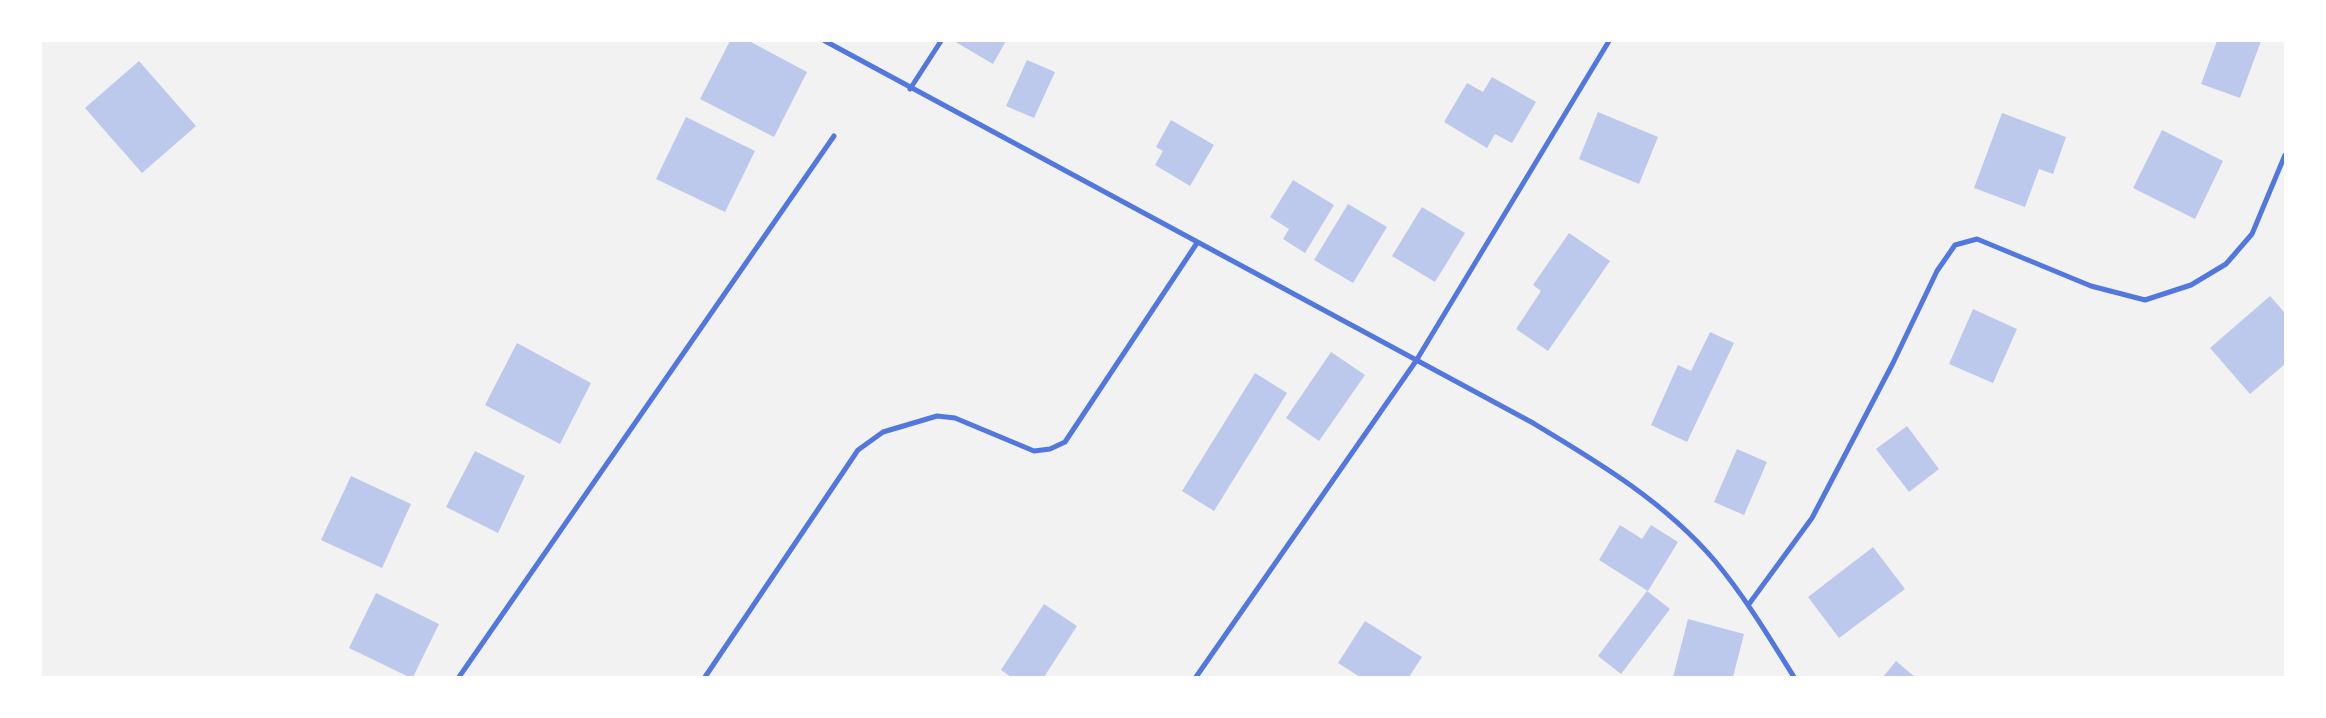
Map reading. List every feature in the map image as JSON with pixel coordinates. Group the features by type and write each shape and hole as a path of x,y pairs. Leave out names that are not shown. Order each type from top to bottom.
{"street":[{"path":"825,41 910,89 1533,423 1635,488 1680,526 1714,559 1749,604 1794,677"},
{"path":"910,89 941,41"},
{"path":"1196,677 1416,361 1609,41"},
{"path":"459,677 834,136"},
{"path":"1749,604 1812,518 1892,364 1936,271 1955,245 1977,239 2091,286 2145,300 2191,285 2226,264 2252,234 2285,155"},
{"path":"705,677 858,450 883,432 937,416 955,418 1034,451 1050,449 1064,442 1197,243"}],"building":[{"path":"730,41 749,41 807,72 774,137 700,99"},
{"path":"954,41 1006,41 993,64"},
{"path":"2217,41 2261,41 2240,98 2201,84"},
{"path":"1027,60 1055,72 1034,118 1006,106"},
{"path":"139,61 196,126 142,173 85,108"},
{"path":"1492,77 1536,102 1512,143 1495,134 1487,148 1444,122 1467,83 1483,92"},
{"path":"1598,112 1658,137 1639,184 1579,159"},
{"path":"2002,113 2066,137 2053,174 2039,169 2025,207 1974,188"},
{"path":"686,117 755,151 725,212 656,179"},
{"path":"1171,120 1214,145 1190,186 1155,165 1163,151 1156,147"},
{"path":"2162,130 2223,161 2195,219 2133,188"},
{"path":"1293,180 1334,205 1305,253 1283,239 1289,229 1270,217"},
{"path":"1348,204 1387,227 1353,283 1314,260"},
{"path":"1422,207 1465,233 1435,282 1392,256"},
{"path":"1569,233 1610,261 1548,351 1516,329 1541,291 1533,285"},
{"path":"2270,296 2285,313 2285,364 2250,394 2210,348"},
{"path":"1973,309 2017,329 1993,383 1949,364"},
{"path":"1710,332 1734,343 1687,442 1651,425 1678,365 1691,371"},
{"path":"517,343 591,383 560,444 485,405"},
{"path":"1331,352 1365,375 1319,441 1286,418"},
{"path":"1255,373 1287,393 1214,511 1182,491"},
{"path":"1907,426 1939,469 1909,492 1876,449"},
{"path":"1737,449 1767,462 1744,515 1714,502"},
{"path":"475,451 525,476 498,533 446,507"},
{"path":"351,476 411,504 382,568 321,540"},
{"path":"1620,525 1642,539 1651,525 1678,542 1648,591 1599,560"},
{"path":"1873,547 1905,589 1839,638 1808,597"},
{"path":"1647,591 1670,609 1621,674 1598,656"},
{"path":"376,593 439,624 413,677 409,677 349,648"},
{"path":"1044,604 1077,626 1044,677 1011,677 1001,670"},
{"path":"1688,619 1744,634 1733,677 1673,677"},
{"path":"1365,621 1422,657 1409,677 1360,677 1338,663"},
{"path":"1896,661 1915,677 1883,677"}]}
